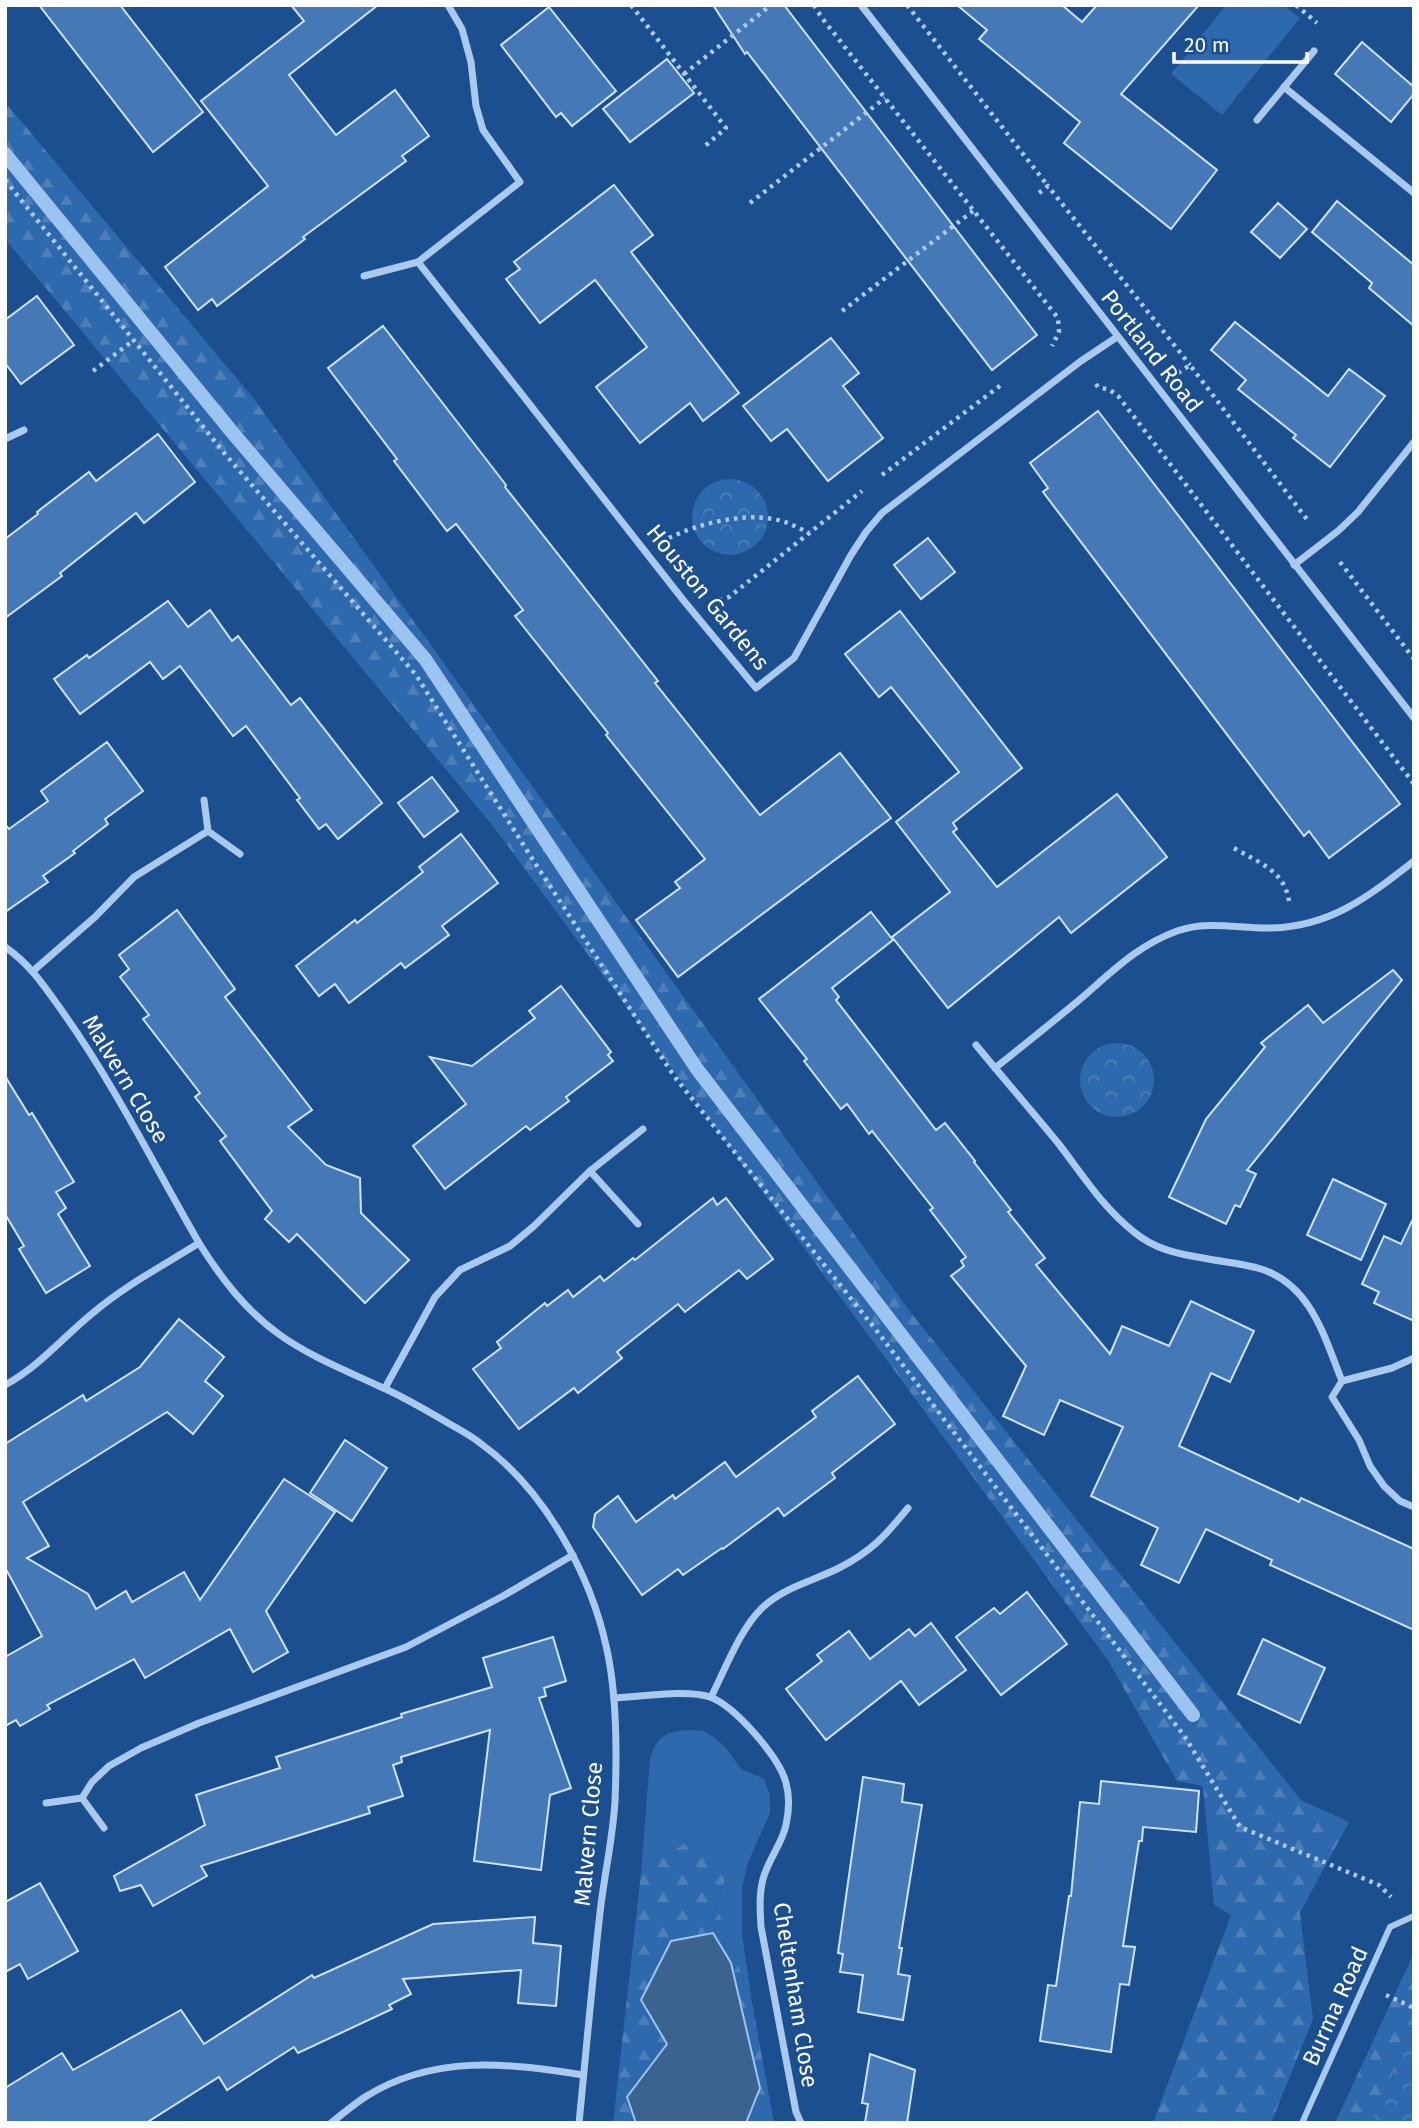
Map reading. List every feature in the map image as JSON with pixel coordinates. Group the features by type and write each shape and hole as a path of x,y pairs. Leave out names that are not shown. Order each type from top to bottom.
{"street":[{"path":"364,275 418,262 520,182 483,130 476,106 471,62 461,29 448,5"},
{"name":"Portland Road","path":"861,5 1414,718"},
{"path":"1257,120 1314,51"},
{"path":"1284,87 1414,192"},
{"name":"Houston Gardens","path":"418,262 684,601 757,688 794,658 851,555 882,513 1081,361 1117,337"},
{"path":"5,439 24,429"},
{"path":"1294,565 1358,512 1414,442"},
{"path":"204,800 208,831 240,854"},
{"path":"33,971 95,917 134,877 208,831"},
{"path":"995,1068 1141,947 1179,931 1208,924 1271,928 1317,921 1343,912 1366,898 1414,861"},
{"name":"Malvern Close","path":"5,947 19,956 33,971 87,1046 199,1243 237,1296 279,1335 334,1366 385,1388 432,1413 481,1443 546,1510 573,1555 592,1600 607,1650 614,1698 614,1802 579,2123"},
{"path":"976,1045 1093,1190 1134,1233 1154,1246 1175,1253 1261,1269 1285,1281 1303,1296 1316,1318 1342,1381"},
{"path":"385,1388 435,1297 460,1270 510,1246 590,1171 643,1129"},
{"path":"590,1171 638,1224"},
{"path":"5,1385 51,1352 94,1311 199,1243"},
{"path":"1414,1358 1392,1368 1342,1381 1332,1397 1384,1486 1400,1501 1414,1507"},
{"path":"614,1698 687,1694 711,1697 746,1629 761,1608 782,1593 862,1555 885,1537 908,1508"},
{"path":"82,1798 92,1782 109,1766 141,1748 199,1723 406,1647 503,1596 573,1555"},
{"name":"Cheltenham Close","path":"711,1697 732,1711 751,1729 780,1768 786,1782 789,1803 786,1828 763,1878 760,1903 764,1940 796,2112 801,2123"},
{"path":"46,1803 82,1798"},
{"path":"82,1798 104,1828"},
{"name":"Burma Road","path":"1302,2123 1390,1927 1413,1916"},
{"path":"331,2123 367,2096 406,2077 446,2066 502,2064 583,2075"}],"path":[{"path":"631,5 726,128 705,146"},
{"path":"684,74 771,5"},
{"path":"814,5 1058,318 1059,332"},
{"path":"907,5 1190,365 1300,510"},
{"path":"1296,5 1320,26"},
{"path":"750,203 885,98"},
{"path":"5,180 225,454 416,675 674,1076 880,1335 1185,1737 1240,1827 1379,1885 1413,1916"},
{"path":"1019,209 1048,186"},
{"path":"842,311 974,211"},
{"path":"93,371 134,340"},
{"path":"1157,388 1190,365"},
{"path":"1098,387 1110,390 1119,397 1414,784"},
{"path":"664,540 693,528 749,518 776,519 809,533"},
{"path":"1350,576 1414,659"},
{"path":"1234,848 1275,871 1287,887 1292,926"}],"green space":[{"path":"1226,5 1284,5 1300,18 1222,115 1171,74"},
{"path":"5,102 254,399 908,1309 1301,1800 1349,1822 1300,1913 1313,2019 1271,2123 1153,2123 1231,1915 1214,1905 1203,1786 1177,1781 1107,1659 493,826 5,239"},
{"path":"730,479 744,482 757,490 765,503 768,517 765,531 757,544 744,552 730,555 716,552 703,544 695,531 692,517 695,503 703,490 716,482"},
{"path":"1110,1043 1124,1043 1138,1049 1148,1059 1154,1080 1152,1094 1138,1111 1124,1117 1110,1117 1096,1111 1086,1101 1080,1087 1080,1073 1086,1059 1096,1049"},
{"path":"690,1730 703,1731 715,1738 741,1769 764,1779 770,1796 770,1813 747,1865 742,1889 742,1935 752,2002 716,1905 726,1878 641,1873 650,1759 659,1740 664,1736"},
{"path":"688,1841 714,1852 726,1878 716,1905 752,2002 774,2123 746,2123 760,2088 713,1933 671,1941 641,2000 668,2044 627,2097 636,2123 613,2123 641,1873"},
{"path":"1414,1953 1414,2123 1335,2123"},
{"path":"1414,2026 1414,2123 1370,2123"}],"shaded area":[{"path":"713,1933 731,1963 760,2088 746,2123 636,2123 627,2097 667,2044 641,2000 671,1941"}],"building":[{"path":"39,5 120,5 203,112 153,152"},
{"path":"291,5 378,5 289,75 336,135 395,90 429,136 402,156 406,161 303,237 305,239 217,306 212,299 198,310 165,267 268,186 201,101 304,21"},
{"path":"713,5 784,5 1037,335 992,370 747,52 745,54"},
{"path":"957,5 1062,5 1082,22 1097,5 1199,5 1121,94 1217,170 1171,229 1064,143 1080,122 979,39 987,30"},
{"path":"549,7 616,91 572,126 561,113 556,117 501,45"},
{"path":"1362,42 1414,87 1414,94 1391,122 1335,74"},
{"path":"667,59 694,93 630,142 603,109"},
{"path":"614,185 653,235 631,252 739,393 703,421 690,403 640,443 596,387 647,347 595,280 540,323 506,279 520,269 514,262"},
{"path":"1337,201 1414,265 1414,326 1369,288 1372,283 1312,232"},
{"path":"1278,203 1307,229 1280,258 1251,232"},
{"path":"37,296 74,345 21,384 5,363 5,320"},
{"path":"1235,322 1328,396 1349,369 1385,396 1330,467 1293,438 1296,435 1238,389 1246,380 1211,350"},
{"path":"383,326 505,487 658,681 655,683 760,815 840,753 891,818 678,977 636,920 680,888 675,882 705,859 515,616 523,610 456,524 447,531 328,368"},
{"path":"831,338 859,373 843,386 883,438 828,481 787,429 771,441 743,406"},
{"path":"1098,411 1400,804 1329,858 1309,831 1304,836 1043,492 1048,488 1030,463"},
{"path":"158,434 195,482 144,523 136,513 60,573 62,576 5,618 5,539 89,472 96,481"},
{"path":"928,538 955,572 921,599 894,565"},
{"path":"168,601 188,627 210,610 232,641 238,636 291,705 300,698 382,803 338,839 326,824 319,829 297,800 300,798 246,726 233,736 180,666 163,679 150,662 80,714 54,679 87,655 89,658"},
{"path":"900,611 1022,768 953,823 957,829 953,832 997,887 1117,794 1167,857 1071,933 1059,917 948,1008 892,937 950,892 896,822 959,772 891,687 879,697 845,654"},
{"path":"107,742 143,791 105,819 108,824 43,876 48,882 5,912 5,824 9,829 48,801 41,791"},
{"path":"432,777 458,811 424,837 398,803"},
{"path":"461,834 498,883 442,926 449,935 405,968 401,963 349,1003 335,984 319,996 296,966 423,872 419,867"},
{"path":"177,910 235,989 225,997 312,1110 288,1127 326,1165 360,1178 361,1213 409,1260 365,1303 297,1234 289,1242 265,1219 272,1211 220,1141 226,1136 195,1097 200,1093 143,1019 149,1015 120,977 129,969 119,955"},
{"path":"871,912 893,940 832,988 839,997 836,1000 936,1130 945,1123 975,1161 1011,1210 1008,1212 1045,1258 1036,1265 1110,1354 1122,1326 1169,1346 1191,1301 1254,1331 1230,1382 1211,1373 1179,1446 1299,1502 1301,1498 1414,1549 1414,1630 1270,1565 1272,1560 1206,1529 1179,1583 1141,1565 1158,1528 1091,1496 1123,1427 1060,1400 1044,1435 1003,1416 1026,1366 951,1276 964,1266 961,1261 966,1257 930,1210 933,1208 872,1131 869,1134 847,1104 841,1109 804,1061 807,1059 759,999"},
{"path":"1393,970 1402,980 1247,1170 1256,1174 1240,1207 1235,1205 1226,1224 1169,1197 1206,1119 1265,1047 1261,1043 1308,1005 1323,1023"},
{"path":"561,986 611,1052 608,1055 613,1061 566,1097 569,1101 530,1130 526,1126 445,1189 413,1146 466,1104 430,1057 472,1066 535,1018 529,1011"},
{"path":"5,1076 29,1115 32,1113 74,1182 56,1192 66,1208 58,1214 90,1266 46,1293 19,1249 24,1246 5,1214"},
{"path":"1333,1179 1386,1204 1361,1260 1307,1235"},
{"path":"713,1198 717,1205 726,1198 773,1259 747,1279 739,1270 685,1312 678,1304 617,1352 622,1358 578,1393 574,1388 519,1429 473,1369 501,1348 497,1342 545,1303 547,1306 568,1290 573,1297 600,1276 604,1281"},
{"path":"1414,1217 1414,1321 1374,1303 1379,1292 1362,1284 1384,1236 1401,1244"},
{"path":"179,1319 224,1357 205,1381 223,1396 193,1434 167,1412 23,1502 49,1546 27,1558 88,1594 96,1609 126,1591 132,1602 184,1572 200,1600 284,1479 335,1512 266,1611 288,1652 253,1672 230,1629 145,1678 134,1659 47,1705 50,1709 20,1726 16,1720 5,1726 5,1657 42,1636 7,1571 5,1572 5,1444 83,1395 86,1401 140,1367"},
{"path":"858,1376 895,1424 832,1473 835,1478 784,1516 778,1508 683,1575 678,1569 642,1595 593,1527 595,1514 618,1496 636,1522 673,1495 675,1499 725,1462 736,1477 816,1417 812,1411"},
{"path":"345,1440 387,1468 352,1521 310,1493"},
{"path":"1027,1592 1067,1644 1001,1695 956,1637 994,1608 1000,1614"},
{"path":"931,1623 966,1670 919,1705 901,1681 826,1740 786,1689 822,1661 817,1655 849,1631 870,1659 909,1629 915,1636"},
{"path":"553,1637 566,1681 544,1688 546,1696 539,1698 571,1788 550,1795 541,1870 474,1861 490,1730 401,1757 402,1762 393,1765 403,1796 368,1807 370,1813 201,1866 207,1876 153,1906 141,1885 120,1891 114,1876 205,1825 196,1795 280,1768 276,1757 402,1717 401,1714 492,1687 483,1658"},
{"path":"1263,1639 1325,1668 1300,1723 1238,1694"},
{"path":"863,1777 904,1784 902,1802 922,1805 899,1948 902,1948 898,1974 910,1976 903,2020 858,2012 863,1975 840,1972 843,1954 838,1953"},
{"path":"1101,1781 1199,1791 1196,1832 1143,1827 1123,1946 1135,1947 1129,1985 1120,1984 1111,2052 1040,2041 1048,1985 1056,1986 1071,1896 1080,1802 1099,1804"},
{"path":"40,1883 78,1951 28,1979 20,1964 5,1972 5,1902"},
{"path":"535,1917 533,1943 561,1946 556,2006 518,2003 521,1970 403,1979 411,1994 389,2005 392,2009 298,2053 294,2047 227,2090 219,2077 146,2123 5,2123 5,2088 62,2053 73,2070 181,2010 204,2044 312,1975 314,1978 433,1924"},
{"path":"870,2054 915,2070 907,2123 865,2123 868,2104 862,2103"}],"waterway":[{"path":"5,154 232,432 425,659 697,1069 1193,1715"}]}
